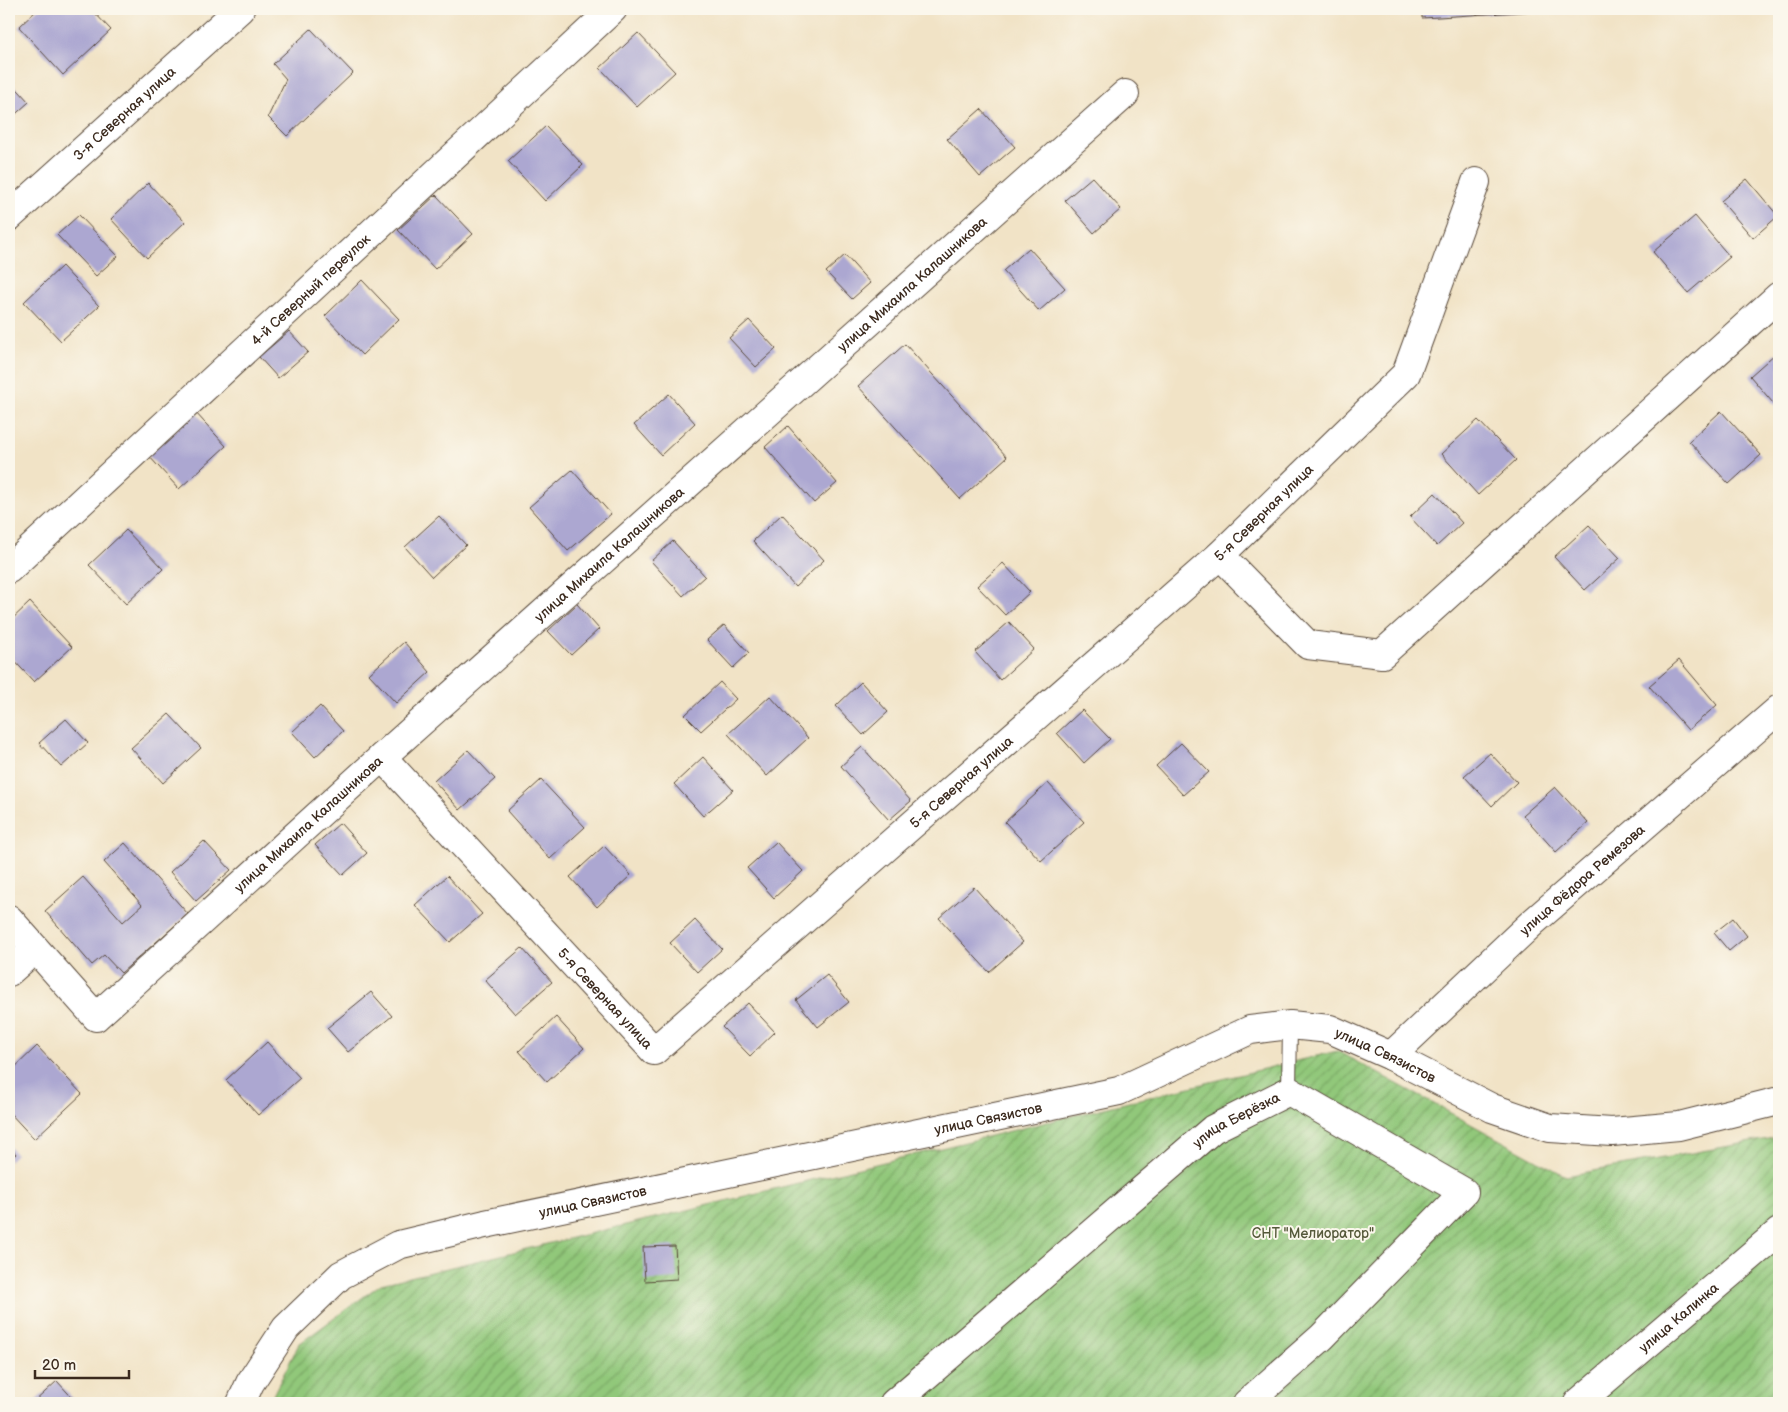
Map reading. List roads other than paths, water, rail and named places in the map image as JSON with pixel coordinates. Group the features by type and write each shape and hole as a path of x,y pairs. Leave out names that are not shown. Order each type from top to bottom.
{"street":[{"name":"3-я Северная улица","path":"9,217 240,9"},
{"name":"4-й Северный переулок","path":"9,569 613,9"},
{"name":"улица Михаила Калашникова","path":"35,949 96,1017 382,757 1125,94"},
{"name":"5-я Северная улица","path":"382,757 654,1051 1220,556 1406,374 1476,182"},
{"path":"1220,556 1308,645 1382,654 1779,296"},
{"name":"улица Фёдора Ремезова","path":"1391,1056 1532,923 1779,709"},
{"path":"9,919 35,949 9,972"},
{"name":"улица Связистов","path":"240,1403 250,1383 286,1328 341,1275 398,1245 485,1224 1119,1091 1250,1030 1290,1025 1330,1030 1391,1056 1492,1108 1550,1128 1612,1132 1679,1126 1779,1101"},
{"name":"улица Берёзка","path":"894,1403 1213,1129 1289,1091 1464,1192 1322,1338 1247,1403"},
{"name":"улица Калинка","path":"1578,1403 1779,1232"}],"lane":[{"path":"1289,1091 1290,1025"}],"park label":[{"name":"СНТ \"Мелиоратор\"","path":"1313,1233"}]}
